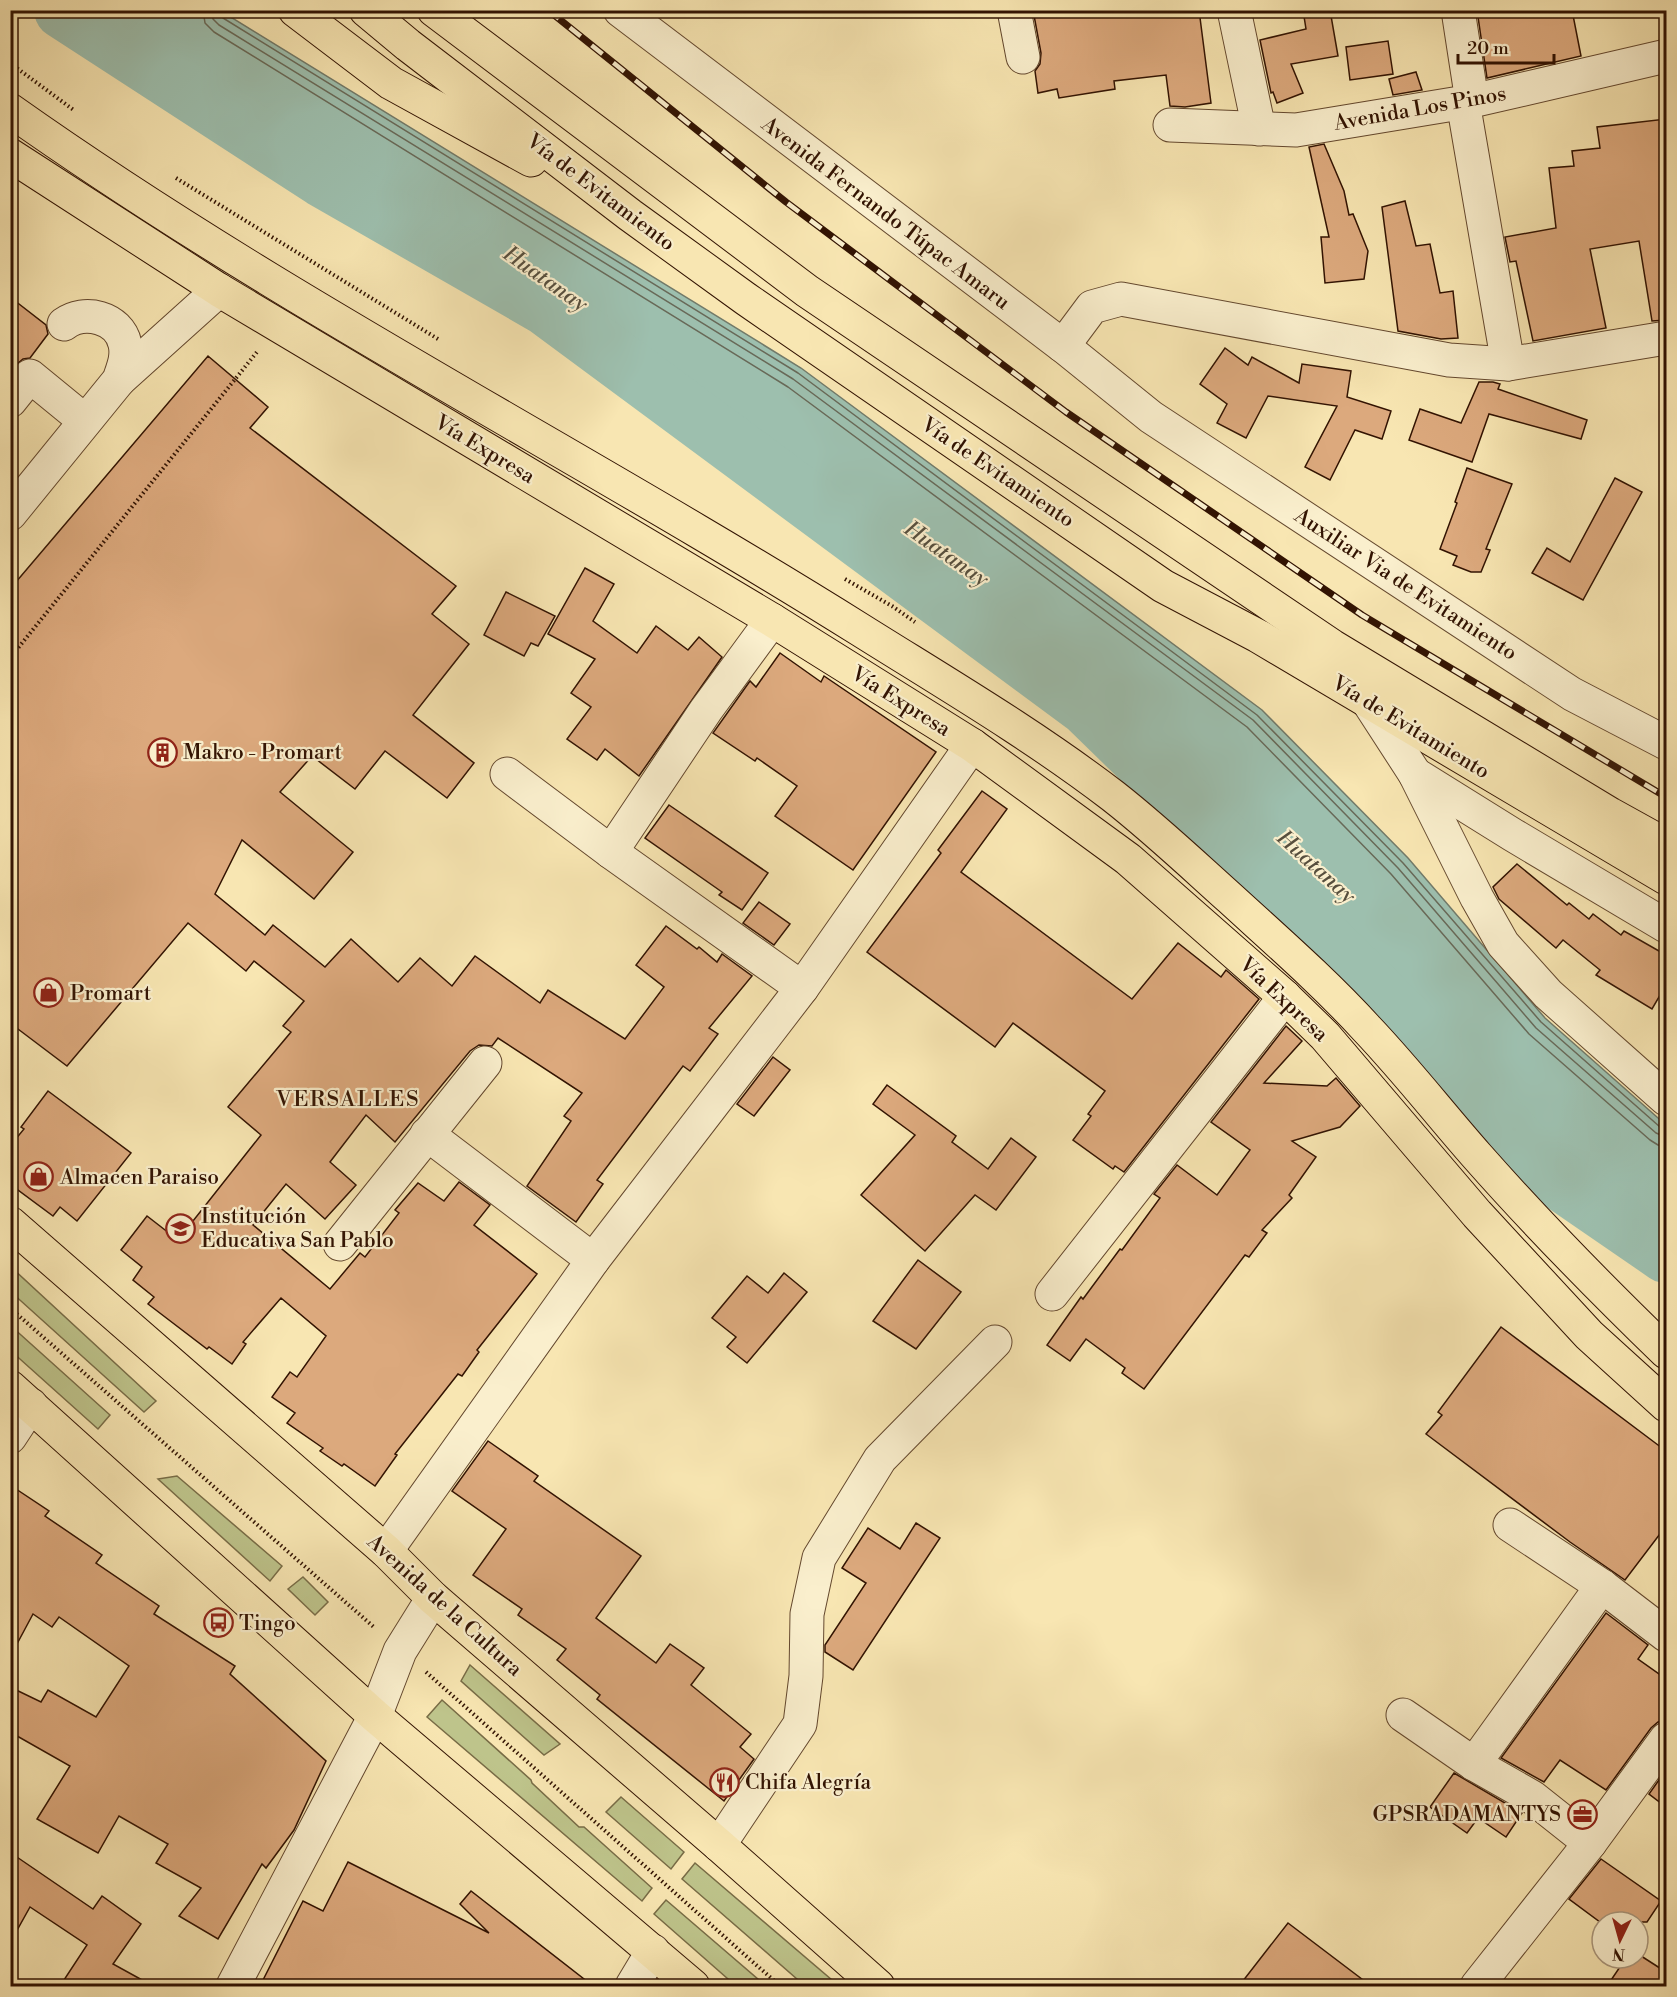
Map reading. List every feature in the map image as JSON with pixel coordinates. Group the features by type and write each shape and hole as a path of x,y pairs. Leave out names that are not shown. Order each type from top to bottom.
{"main road":[{"path":"295,10 391,83 630,215"},
{"name":"Vía de Evitamiento","path":"366,10 408,45 630,215 746,299 1163,586 1258,636 1666,878"},
{"name":"Vía de Evitamiento","path":"434,10 807,291 1332,646 1610,814 1666,845"},
{"name":"Vía Expresa","path":"10,110 227,253 537,438 773,575 1032,738 1115,798 1312,973 1369,1031 1481,1161 1598,1285 1666,1352"},
{"name":"Vía Expresa","path":"10,155 219,290 772,620 972,745 1128,859 1285,997 1325,1036 1477,1214 1589,1335 1666,1405"},
{"name":"Avenida de la Cultura","path":"10,1223 386,1551 433,1598 878,1986"},
{"path":"21,1396 375,1716 693,1986"}],"street":[{"name":"Avenida Fernando Túpac Amaru","path":"620,10 1063,346 1151,417"},
{"path":"1014,10 1023,57"},
{"path":"1234,10 1259,129"},
{"path":"1458,10 1468,102 1508,364"},
{"name":"Avenida Los Pinos","path":"1170,125 1296,130 1468,102 1666,56"},
{"path":"10,514 118,380 219,290"},
{"path":"1063,346 1092,307 1121,299 1449,360 1508,364 1666,338"},
{"path":"64,324 74,316 86,316 101,318 116,327 125,342 126,360 118,380"},
{"path":"10,401 30,376 85,421"},
{"name":"Auxiliar Via de Evitamiento","path":"1151,417 1572,694 1666,742"},
{"path":"611,852 706,710 772,620"},
{"path":"1369,703 1415,774 1476,898 1503,944 1548,994 1666,1099"},
{"path":"386,1551 593,1260 802,988 972,745"},
{"path":"507,774 611,852 802,988"},
{"path":"1415,774 1666,926"},
{"path":"1052,1294 1285,997"},
{"path":"340,1244 485,1063"},
{"path":"427,1134 593,1260"},
{"path":"719,1845 800,1724 807,1676 807,1614 819,1558 880,1459 995,1342"},
{"path":"10,1437 21,1396"},
{"path":"1509,1525 1602,1586 1666,1635"},
{"path":"1474,1764 1602,1586"},
{"path":"233,1986 375,1716 400,1651 433,1598"},
{"path":"1403,1715 1474,1764 1532,1797 1590,1843"},
{"path":"1477,1986 1590,1843 1666,1738"},
{"path":"632,1986 653,1951"}],"path":[{"path":"10,658 278,325"}],"green space":[{"path":"11,1267 156,1401 144,1412 11,1292"},
{"path":"11,1326 110,1415 98,1429 11,1351"},
{"path":"177,1476 282,1566 270,1581 158,1479"},
{"path":"303,1577 328,1602 315,1615 288,1589"},
{"path":"470,1665 560,1744 544,1755 461,1681"},
{"path":"442,1700 531,1780 579,1827 584,1827 652,1888 642,1901 427,1717"},
{"path":"621,1797 684,1852 671,1869 606,1812"},
{"path":"695,1863 839,1986 805,1986 682,1879"},
{"path":"666,1900 766,1986 736,1986 654,1914"}],"water":[{"name":"Huatanay","path":"63,11 221,11 801,368 1262,710 1408,858 1545,1018 1666,1125 1666,1254 1544,1170 1416,1032 1282,897 1087,707 545,306 322,178"}],"building":[{"path":"1033,10 1199,10 1211,103 1185,107 1170,106 1166,75 1114,81 1115,89 1059,98 1057,89 1038,93 1035,71 1040,64 1041,53"},
{"path":"1303,10 1330,10 1338,56 1291,64 1303,93 1277,103 1273,92 1271,93 1260,40 1306,29"},
{"path":"1477,10 1572,10 1581,56 1487,78"},
{"path":"1388,41 1393,74 1350,80 1346,47"},
{"path":"1416,72 1422,90 1393,95 1389,79"},
{"path":"1666,119 1666,320 1652,321 1639,241 1590,249 1606,328 1533,341 1516,261 1510,262 1505,237 1556,228 1549,168 1574,166 1572,151 1600,148 1597,127"},
{"path":"1324,144 1344,191 1349,215 1353,214 1368,251 1364,279 1325,283 1321,237 1329,237 1309,147"},
{"path":"1405,201 1416,246 1430,244 1440,293 1453,291 1458,338 1441,339 1398,331 1382,207"},
{"path":"10,297 46,325 48,334 30,358 23,359 10,370"},
{"path":"1225,348 1248,365 1252,357 1299,383 1302,364 1351,371 1347,397 1391,411 1382,439 1355,430 1330,480 1305,467 1337,406 1268,396 1246,438 1217,423 1227,404 1200,384"},
{"path":"208,356 268,407 250,428 456,586 432,614 469,644 413,715 474,763 447,798 385,751 355,789 312,756 280,792 353,852 314,899 242,840 215,894 265,935 273,925 325,967 351,939 398,982 420,958 452,986 475,956 540,1003 548,990 625,1039 664,987 636,965 666,926 697,949 699,947 717,962 722,954 752,976 709,1028 718,1034 690,1071 683,1066 597,1180 603,1184 576,1222 527,1186 571,1121 564,1116 582,1093 498,1038 492,1046 479,1045 470,1051 395,1142 366,1115 330,1162 356,1185 325,1219 286,1184 253,1225 330,1289 360,1253 365,1257 399,1213 395,1210 418,1183 444,1201 459,1182 490,1205 474,1225 537,1274 477,1350 479,1352 462,1376 458,1374 395,1454 397,1455 375,1486 344,1464 342,1466 320,1451 323,1448 287,1423 295,1413 272,1397 290,1372 297,1377 326,1336 281,1298 243,1342 246,1344 232,1364 209,1347 207,1349 148,1304 154,1297 133,1280 142,1267 121,1250 147,1216 178,1240 261,1135 228,1107 291,1032 283,1026 304,1001 254,961 246,971 188,923 67,1066 10,1023 10,589"},
{"path":"1479,382 1500,384 1498,389 1587,420 1581,439 1489,414 1472,462 1409,440 1420,409 1461,423"},
{"path":"1467,468 1512,484 1486,549 1490,550 1481,572 1471,572 1453,565 1457,556 1440,549"},
{"path":"1615,478 1642,492 1583,600 1532,573 1547,548 1570,562"},
{"path":"585,568 614,584 593,621 637,653 656,626 688,650 699,637 722,657 639,776 605,749 597,760 567,739 591,707 571,693 595,659 548,634"},
{"path":"506,592 555,616 538,646 531,643 524,656 484,635"},
{"path":"780,653 821,682 824,676 936,752 853,870 775,816 797,786 757,758 755,761 713,733 750,681 756,687"},
{"path":"982,791 1007,809 961,872 1132,999 1178,943 1221,977 1226,970 1259,999 1124,1172 1115,1166 1113,1169 1073,1140 1091,1116 1088,1114 1105,1091 1013,1023 995,1047 867,952 941,853 938,850"},
{"path":"669,805 768,873 742,910 719,895 722,892 645,838"},
{"path":"1517,864 1567,905 1569,903 1589,919 1593,914 1621,935 1624,931 1666,955 1666,985 1652,1009 1596,975 1600,970 1563,940 1556,948 1499,899 1493,887"},
{"path":"759,902 790,924 774,945 743,923"},
{"path":"1286,1026 1302,1041 1264,1083 1327,1086 1336,1078 1360,1106 1340,1127 1292,1141 1316,1157 1289,1195 1292,1198 1262,1230 1267,1233 1249,1257 1245,1255 1144,1389 1122,1373 1125,1368 1086,1339 1070,1361 1047,1345 1081,1297 1083,1299 1160,1198 1154,1194 1177,1165 1217,1195 1250,1150 1211,1122"},
{"path":"773,1057 790,1070 754,1116 737,1104"},
{"path":"887,1085 956,1136 952,1142 988,1169 1011,1138 1036,1157 996,1210 975,1195 925,1251 861,1195 915,1135 873,1104"},
{"path":"48,1091 131,1153 77,1221 60,1207 53,1216 10,1184 10,1146 24,1129 21,1127"},
{"path":"918,1260 961,1292 916,1349 873,1321"},
{"path":"784,1273 807,1292 747,1363 727,1347 736,1337 712,1318 747,1276 768,1293"},
{"path":"1501,1327 1666,1451 1666,1526 1625,1580 1570,1542 1426,1434 1442,1415 1438,1412"},
{"path":"488,1441 538,1476 534,1481 641,1556 596,1618 656,1663 670,1644 704,1668 691,1685 751,1734 740,1747 754,1759 724,1801 597,1699 600,1695 557,1660 566,1649 518,1615 522,1609 473,1575 506,1529 452,1491"},
{"path":"10,1485 49,1511 45,1516 102,1555 96,1563 159,1606 154,1614 235,1666 230,1674 326,1761 294,1830 266,1868 262,1864 218,1939 179,1916 201,1888 156,1863 168,1844 119,1816 98,1853 37,1819 70,1766 10,1732 10,1687 41,1702 48,1690 96,1717 129,1666 59,1617 52,1627 33,1614 10,1657"},
{"path":"916,1523 940,1538 853,1670 825,1652 825,1645 866,1583 842,1568 868,1528 900,1549"},
{"path":"1606,1613 1648,1645 1638,1659 1666,1679 1666,1721 1658,1722 1651,1728 1606,1790 1560,1760 1544,1782 1501,1758"},
{"path":"1666,1770 1666,1807 1649,1794"},
{"path":"1454,1773 1522,1813 1506,1837 1478,1818 1467,1833 1430,1807"},
{"path":"11,1853 93,1909 102,1896 141,1924 113,1964 153,1986 60,1986 87,1945 30,1907 11,1941"},
{"path":"1601,1859 1661,1901 1650,1918 1650,1910 1590,1910 1590,1915 1569,1899"},
{"path":"348,1862 489,1933 460,1904 471,1891 593,1986 260,1986 303,1901 323,1911"},
{"path":"1288,1923 1371,1986 1239,1986"},
{"path":"1650,1962 1666,1972 1666,1986 1607,1986 1618,1970 1650,1970"}],"waterway":[{"name":"Huatanay","path":"63,10 322,178 545,306 1087,707 1282,897 1416,1032 1544,1170 1666,1254"}],"railway":[{"path":"548,10 786,202 1066,412 1362,615 1666,797"}],"place":[{"name":"Makro - Promart","path":"162,752"},
{"name":"Promart","path":"49,993"},
{"name":"Almacen Paraiso","path":"39,1177"},
{"name":"Institución Educativa San Pablo","path":"180,1228"},
{"name":"Tingo","path":"218,1623"},
{"name":"Chifa Alegría","path":"724,1782"},
{"name":"GPSRADAMANTYS","path":"1582,1814"}],"district":[{"name":"VERSALLES","path":"348,1098"}]}
